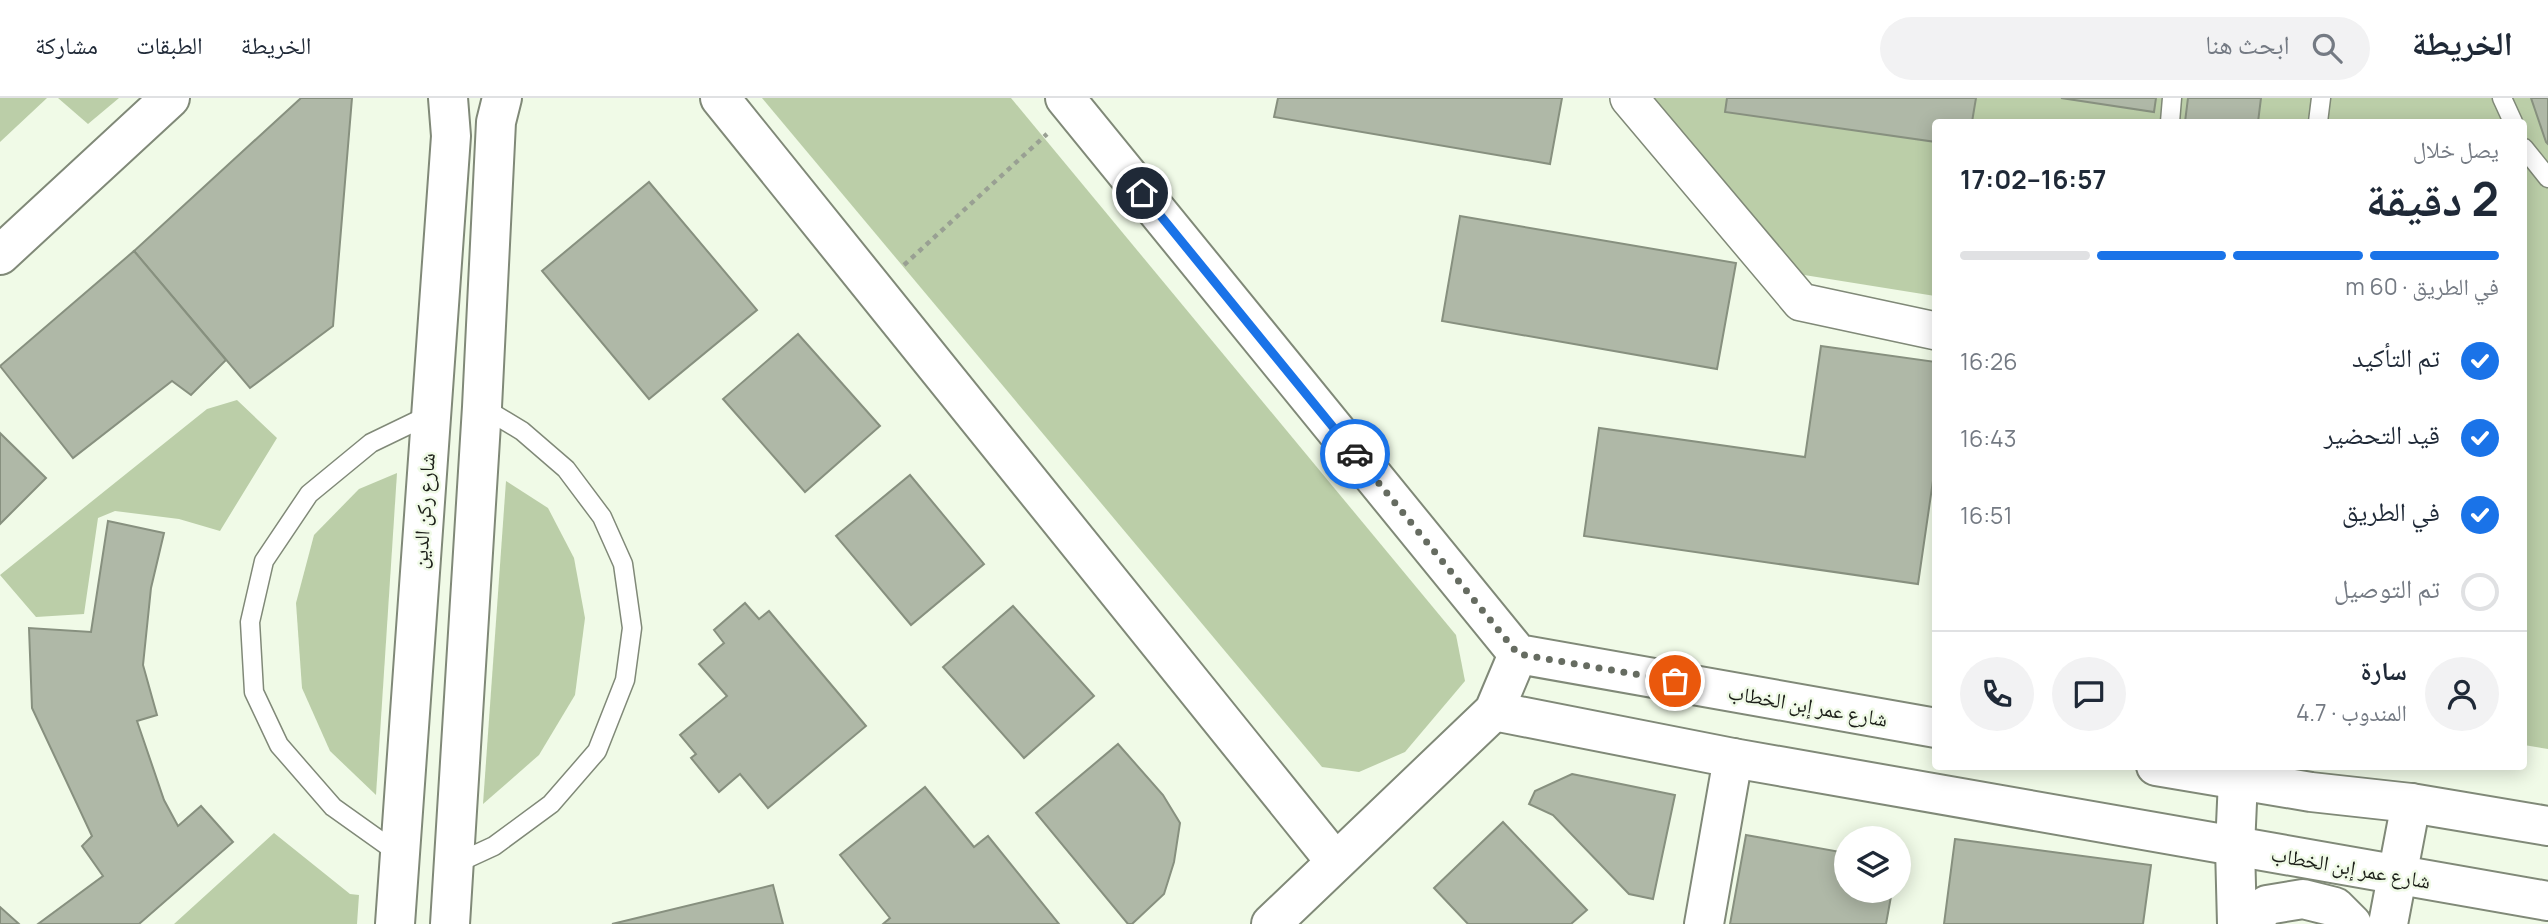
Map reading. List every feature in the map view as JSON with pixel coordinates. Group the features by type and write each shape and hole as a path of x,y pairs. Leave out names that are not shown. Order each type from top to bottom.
{"main road":[{"path":"0,255 170,98"},
{"name":"شارع ركن الدين","path":"395,924 429,415 451,136 448,98"},
{"path":"720,98 1335,861"},
{"path":"1070,104 1518,654 1494,710 1270,924"},
{"path":"450,924 456,864 499,110"},
{"name":"شارع عمر إبن الخطاب","path":"1518,654 1932,726"},
{"name":"شارع عمر إبن الخطاب","path":"1494,710 1733,758 2548,901"},
{"path":"1704,924 1733,758"},
{"path":"2203,770 2238,773 2311,792 2411,803 2548,826"},
{"path":"2237,924 2235,847 2238,773"},
{"path":"2388,924 2411,803"},
{"path":"2249,924 2267,905 2304,899 2335,907 2352,924"}],"street":[{"path":"1629,98 1801,302 1932,330"}],"lane":[{"path":"2170,119 2172,98"},
{"path":"2318,119 2322,98"},
{"path":"2502,98 2512,119"},
{"path":"2527,152 2548,178"},
{"path":"456,864 494,846 551,804 597,751 625,680 632,628 623,564 602,517 566,469 522,431 482,407"},
{"path":"400,855 333,807 279,745 254,692 250,622 264,561 309,494 370,443 429,415"}],"path":[{"path":"875,292 1070,104"}],"green space":[{"path":"0,98 47,98 0,142"},
{"path":"58,98 119,98 88,124"},
{"path":"762,98 1011,98 1456,635 1465,681 1405,752 1359,772 1322,767"},
{"path":"1649,98 2548,98 2548,749 2527,746 2527,119 1932,119 1932,296 1798,274"},
{"path":"237,400 277,438 220,531 179,519 115,511 98,518 84,614 36,617 0,575 207,409"},
{"path":"397,473 376,795 330,751 302,688 296,603 314,535 359,489"},
{"path":"506,481 548,508 574,558 585,618 575,695 539,755 483,804"},
{"path":"274,833 350,894 359,895 357,924 174,924"}],"building":[{"path":"301,98 352,98 333,326 250,388 134,251"},
{"path":"1278,98 1562,98 1550,164 1274,117"},
{"path":"1727,98 1976,98 1972,119 1932,119 1932,141 1725,112"},
{"path":"2061,98 2156,98 2154,112"},
{"path":"2188,98 2261,98 2258,119 2185,119"},
{"path":"2531,98 2548,98 2548,144 2546,142"},
{"path":"649,182 757,310 649,399 542,271"},
{"path":"1460,216 1736,263 1717,369 1442,321"},
{"path":"134,251 226,360 191,395 172,381 73,458 0,366"},
{"path":"798,334 880,426 805,492 723,399"},
{"path":"1821,346 1932,361 1932,488 1918,584 1584,536 1599,428 1805,457"},
{"path":"0,433 46,478 0,524"},
{"path":"910,475 984,564 911,625 836,536"},
{"path":"108,521 164,533 151,588 143,665 157,715 137,721 164,800 178,826 201,806 233,842 139,924 38,924 103,876 82,846 92,836 32,708 29,628 91,632"},
{"path":"745,603 759,619 769,611 866,726 768,808 740,774 719,792 691,758 696,754 680,735 727,696 699,664 724,643 714,630"},
{"path":"1013,606 1094,696 1024,758 943,667"},
{"path":"1118,744 1163,795 1180,823 1174,862 1164,894 1132,924 1128,924 1036,813"},
{"path":"1572,774 1675,795 1653,899 1629,894 1553,815 1529,804 1535,791"},
{"path":"925,787 974,847 988,836 1059,924 883,924 890,918 840,855"},
{"path":"1503,822 1587,910 1571,924 1468,924 1434,888"},
{"path":"1746,835 1834,851 1834,903 1890,903 1886,924 1730,924"},
{"path":"1955,839 2151,865 2143,924 1944,924"},
{"path":"773,885 783,924 612,924"},
{"path":"0,907 19,924 0,924"}],"way so far":[{"path":"1355,454 1518,654 1675,681"}],"route":[{"path":"1142,193 1355,454"}]}
